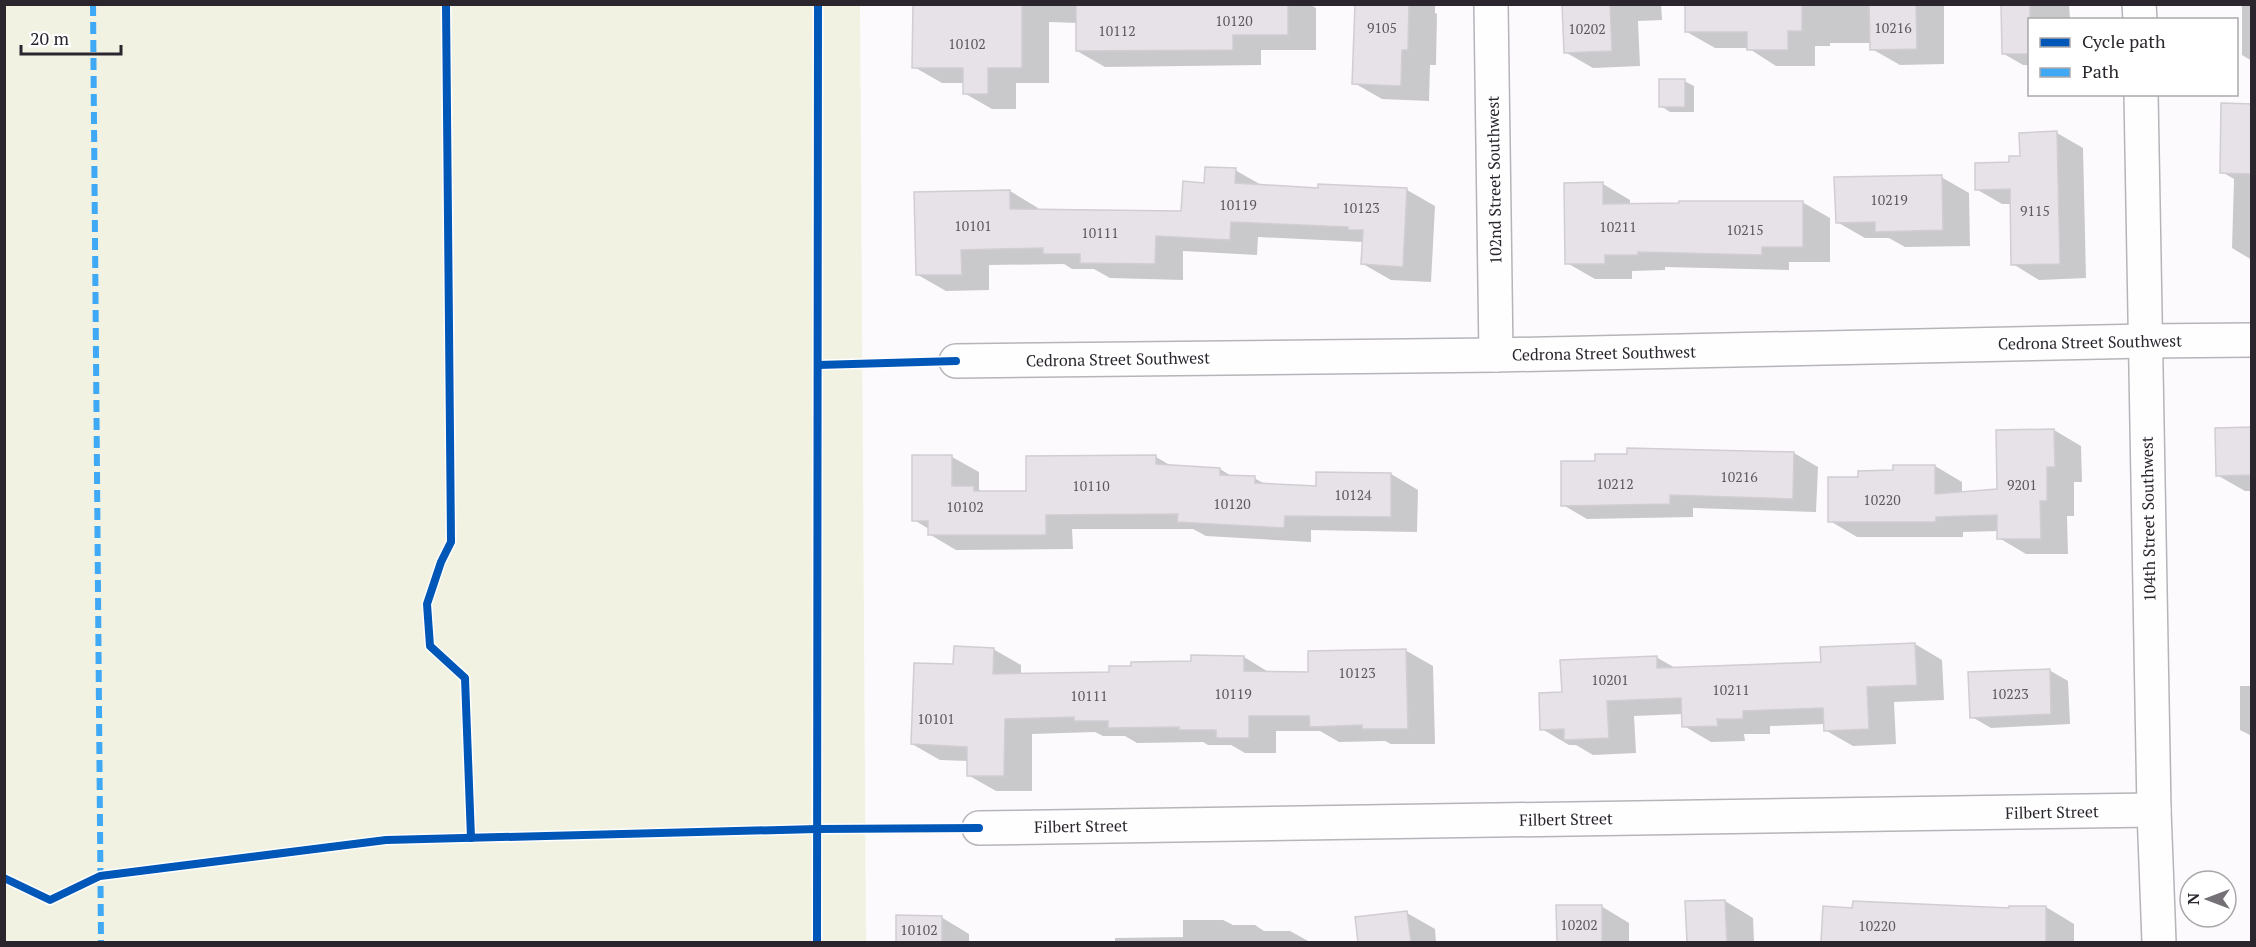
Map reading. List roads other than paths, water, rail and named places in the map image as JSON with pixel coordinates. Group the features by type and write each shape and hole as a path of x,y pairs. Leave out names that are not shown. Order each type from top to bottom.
{"street":[{"name":"102nd Street Southwest","path":"1491,4 1496,355"},
{"name":"104th Street Southwest","path":"2141,96 2154,810 2159,942"},
{"name":"Cedrona Street Southwest","path":"956,361 1496,355 2252,340"},
{"name":"Filbert Street","path":"979,828 2154,810"}]}
